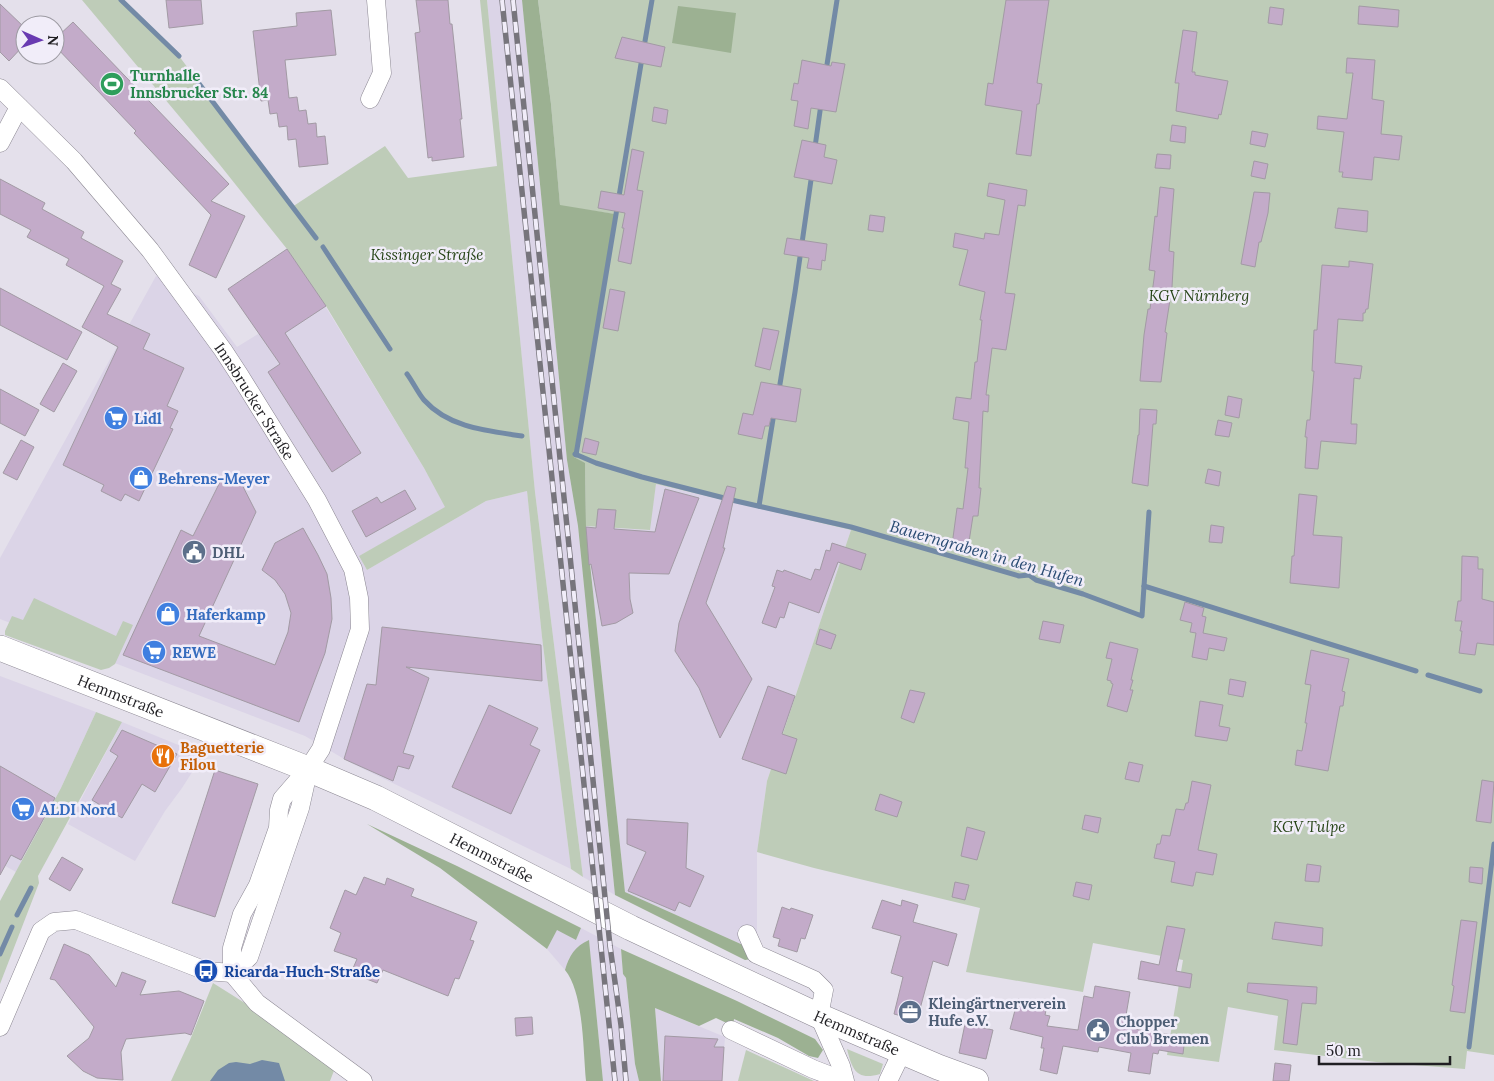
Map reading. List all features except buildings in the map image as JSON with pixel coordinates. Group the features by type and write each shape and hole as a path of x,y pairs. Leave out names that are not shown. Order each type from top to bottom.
{"street":[{"path":"370,99 382,74 376,0"},
{"name":"Innsbrucker Straße","path":"0,88 74,162 150,250 223,350 317,500 353,568 359,598 360,629 321,749 308,769 282,799 278,810 278,828 258,885 239,922 232,948 232,972"},
{"path":"0,143 19,107"},
{"name":"Hemmstraße","path":"0,648 308,769 376,798 631,928 819,1016 902,1052 976,1081"},
{"path":"0,1027 41,931 54,922 76,920 206,971 232,972 257,1003 363,1081"},
{"path":"746,934 756,954 814,980 824,990 819,1016 841,1066 845,1081"},
{"path":"731,1030 813,1069 845,1081"},
{"path":"888,1081 902,1052"}],"shaded area":[{"path":"487,0 522,0 567,460 578,526 615,895 583,877 535,492"},
{"path":"156,276 199,296 237,347 319,296 424,468 446,508 359,556 367,570 486,501 527,491 542,637 571,869 351,763 305,736 0,619 0,558"},
{"path":"656,484 851,530 767,781 757,852 757,942 743,945 625,892 586,526 649,530"},
{"path":"0,676 96,712 61,788 16,872 0,863"},
{"path":"122,722 203,755 165,811 135,861 68,824"},
{"path":"581,928 621,949 635,1064 639,1081 603,1081 589,941 569,958 565,970 547,949 557,929 576,940"},
{"path":"655,1008 725,1037 722,1081 661,1081"}],"green space":[{"name":"Kissinger Straße","path":"82,0 121,0 179,56 292,207 385,146 408,178 497,166 480,0 487,0 535,492 583,877 571,869 542,637 527,491 486,501 367,570 359,556 445,507 424,468 326,306 287,249 220,165"},
{"path":"522,0 538,0 551,104 560,205 615,214 574,457 585,463 586,526 625,892 743,945 752,959 745,960 615,895 578,526 567,460"},
{"name":"KGV Nürnberg","path":"538,0 1494,0 1494,1055 1467,1051 1465,1069 1376,1062 1274,1050 1278,1016 1228,1007 1219,1062 1167,1055 1183,960 1093,943 1083,992 966,972 980,908 814,868 757,852 767,781 851,530 656,484 650,530 586,526 585,464 574,457 579,436 614,214 560,206 551,104"},
{"path":"678,6 736,13 731,53 672,43"},
{"path":"34,598 116,636 123,621 133,625 115,664 101,670 5,635 12,616 23,620"},
{"path":"96,712 122,722 38,876 39,883 0,984 0,901 61,788"},
{"path":"367,824 457,866 581,928 576,940 557,930 547,949 440,868"},
{"path":"589,940 603,1081 586,1081 579,1007 576,993 565,970 573,952"},
{"path":"621,949 737,1001 815,1039 823,1050 818,1058 809,1056 778,1038 734,1019 733,1026 716,1018 699,1026 655,1008 661,1081 639,1081 635,1064"},
{"path":"213,983 267,1017 335,1068 330,1081 171,1081"},
{"path":"847,1049 883,1064 880,1074 865,1076 856,1072"},
{"path":"746,1050 814,1081 738,1081"}],"water":[{"path":"262,1060 279,1063 285,1081 210,1081 218,1070 229,1063 250,1064"}],"waterway":[{"name":"Bauerngraben in den Hufen","path":"121,0 179,56"},
{"path":"644,47 652,0"},
{"path":"826,71 837,0"},
{"path":"576,455 642,58"},
{"name":"Bauerngraben in den Hufen","path":"197,81 316,238"},
{"path":"815,147 821,104"},
{"path":"779,390 812,173"},
{"name":"Bauerngraben in den Hufen","path":"323,247 390,349"},
{"name":"Bauerngraben in den Hufen","path":"407,374 424,400 445,417 470,427 522,436"},
{"path":"759,506 774,413"},
{"name":"Bauerngraben in den Hufen","path":"575,454 596,463 642,477 851,527 1019,576 1029,575 1036,580 1083,594 1142,616 1149,512"},
{"name":"Bauerngraben in den Hufen","path":"1144,586 1416,671"},
{"name":"Bauerngraben in den Hufen","path":"1428,675 1480,691"},
{"path":"1469,1047 1494,844"},
{"path":"17,915 31,888"},
{"path":"0,954 12,927"}],"railway":[{"path":"502,0 615,1081"},
{"path":"513,0 610,946 621,1025 626,1081"}],"place":[{"name":"Turnhalle Innsbrucker Str. 84","path":"112,84"},
{"name":"Lidl","path":"116,418"},
{"name":"Behrens-Meyer","path":"141,478"},
{"name":"DHL","path":"194,552"},
{"name":"Haferkamp","path":"168,614"},
{"name":"REWE","path":"154,652"},
{"name":"Baguetterie Filou","path":"163,756"},
{"name":"ALDI Nord","path":"23,809"},
{"name":"Ricarda-Huch-Straße","path":"206,971"},
{"name":"Kleingärtnerverein Hufe e.V.","path":"910,1012"},
{"name":"Chopper Club Bremen","path":"1098,1030"}],"park label":[{"name":"KGV Tulpe","path":"1309,826"}]}
